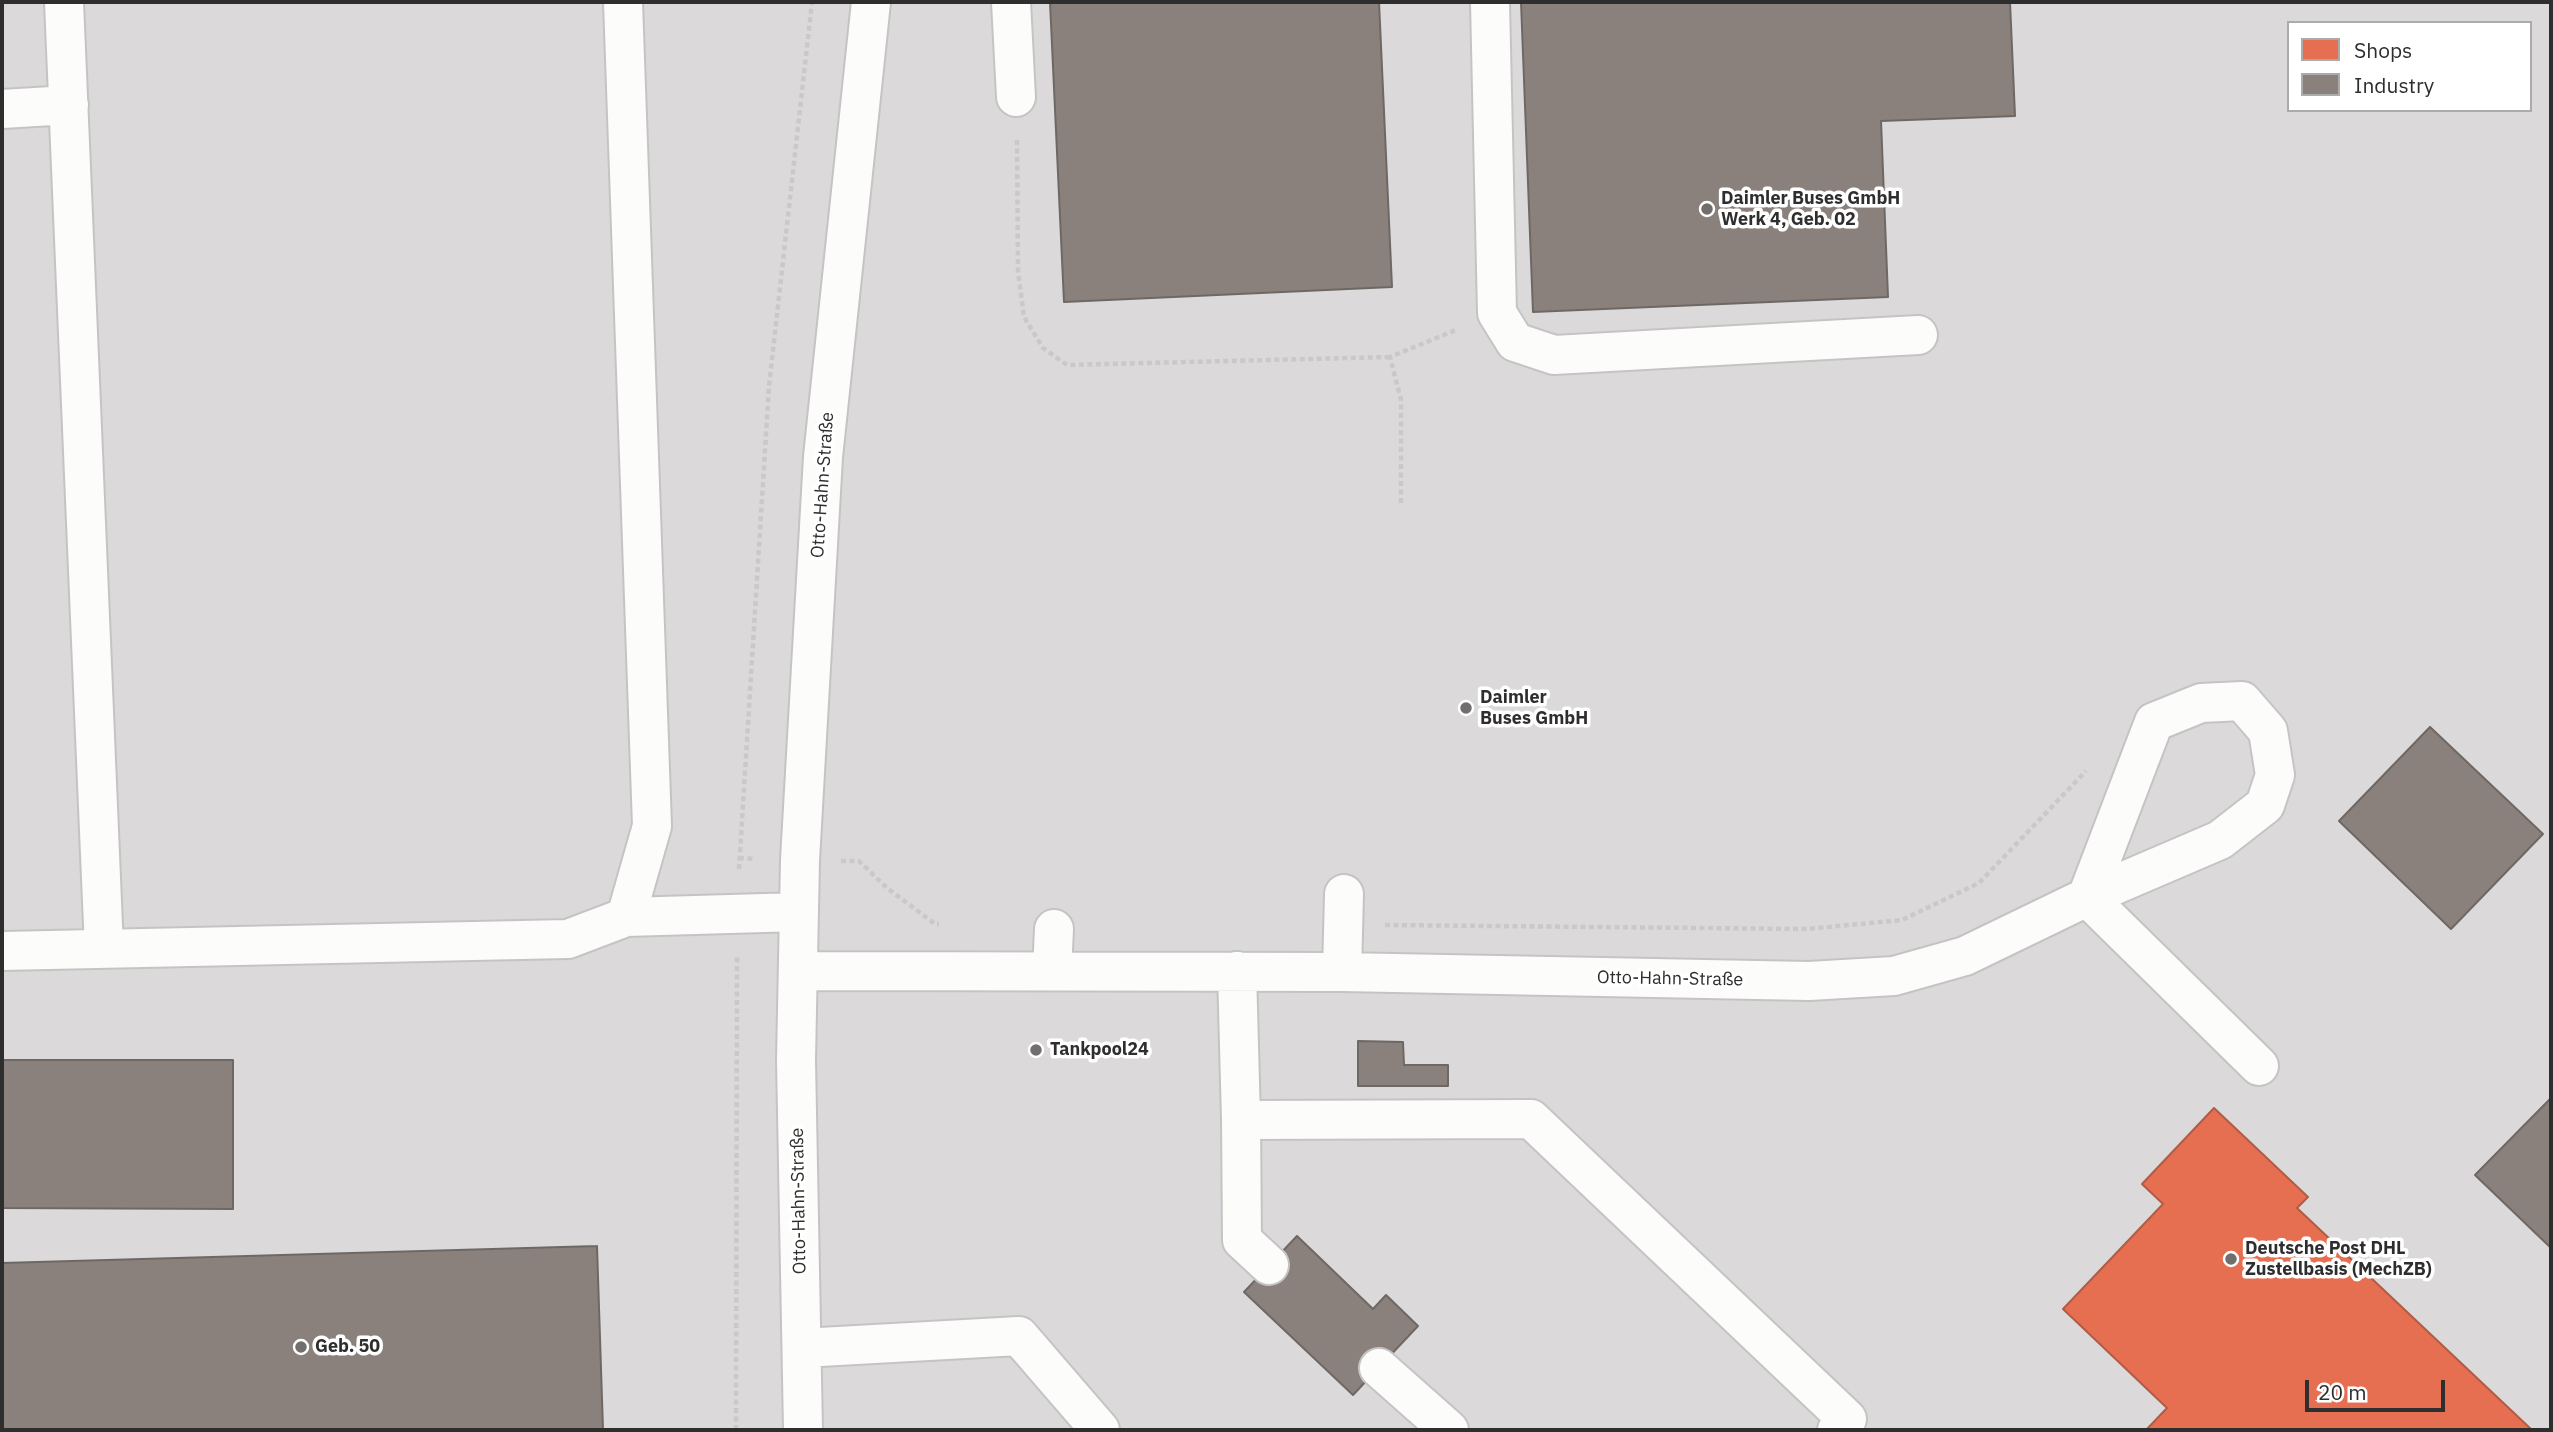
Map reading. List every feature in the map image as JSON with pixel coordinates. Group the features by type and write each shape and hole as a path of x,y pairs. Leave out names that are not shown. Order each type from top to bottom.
{"street":[{"path":"64,2 104,948"},
{"path":"623,2 652,826 626,917"},
{"name":"Otto-Hahn-Straße","path":"803,1430 796,1060 800,860 823,457 872,2"},
{"path":"1011,2 1016,97"},
{"path":"1490,2 1497,313 1515,342 1554,355 1918,335"},
{"path":"2,109 69,105"},
{"name":"Otto-Hahn-Straße","path":"799,971 1342,972 1809,981 1894,976 1965,956 2087,897 2220,841 2265,805 2275,775 2268,731 2242,701 2201,703 2154,722 2087,897"},
{"path":"2087,897 2259,1066"},
{"path":"1342,972 1343,909"},
{"path":"2,951 568,940 626,917 799,912"},
{"path":"1052,971 1054,929"},
{"path":"1237,971 1242,1240 1269,1265"},
{"path":"1241,1120 1531,1119 1847,1419 1837,1430"},
{"path":"802,1348 1019,1336 1100,1430"},
{"path":"1379,1368 1449,1430"}],"path":[{"path":"736,1430 739,858 768,386 812,2"},
{"path":"1016,97 1018,271 1024,317 1043,348 1068,365 1390,357 1497,313"},
{"path":"1390,357 1401,400 1402,503"},
{"path":"1343,909 1807,929 1902,920 1979,883 2089,767"},
{"path":"739,858 859,861 887,888 935,924 948,925"}],"shaded area":[{"path":"2,2 2551,2 2551,1430 2,1430"}],"building: Shops":[{"name":"Deutsche Post DHL Zustellbasis (MechZB)","path":"2214,1108 2308,1197 2297,1208 2532,1430 2146,1430 2167,1408 2063,1309 2163,1204 2142,1184"}],"building: Industry":[{"path":"1050,2 1379,2 1392,287 1064,302"},
{"name":"Daimler Buses GmbH Werk 4, Geb. 02","path":"1521,2 2010,2 2015,116 1881,121 1888,297 1533,312"},
{"path":"2430,727 2543,834 2451,929 2339,821"},
{"path":"1358,1041 1403,1042 1404,1065 1448,1065 1448,1086 1358,1086"},
{"path":"2,1060 233,1060 233,1209 2,1208"},
{"path":"2551,1098 2551,1248 2475,1175"},
{"path":"1297,1236 1373,1309 1386,1295 1418,1326 1353,1395 1244,1292"},
{"name":"Geb. 50","path":"597,1246 603,1430 2,1430 2,1263"}],"place":[{"name":"Daimler Buses GmbH Werk 4, Geb. 02","path":"1707,209"},
{"name":"Daimler Buses GmbH","path":"1466,708"},
{"name":"Tankpool24","path":"1036,1050"},
{"name":"Deutsche Post DHL Zustellbasis (MechZB)","path":"2231,1259"},
{"name":"Geb. 50","path":"301,1347"}]}
